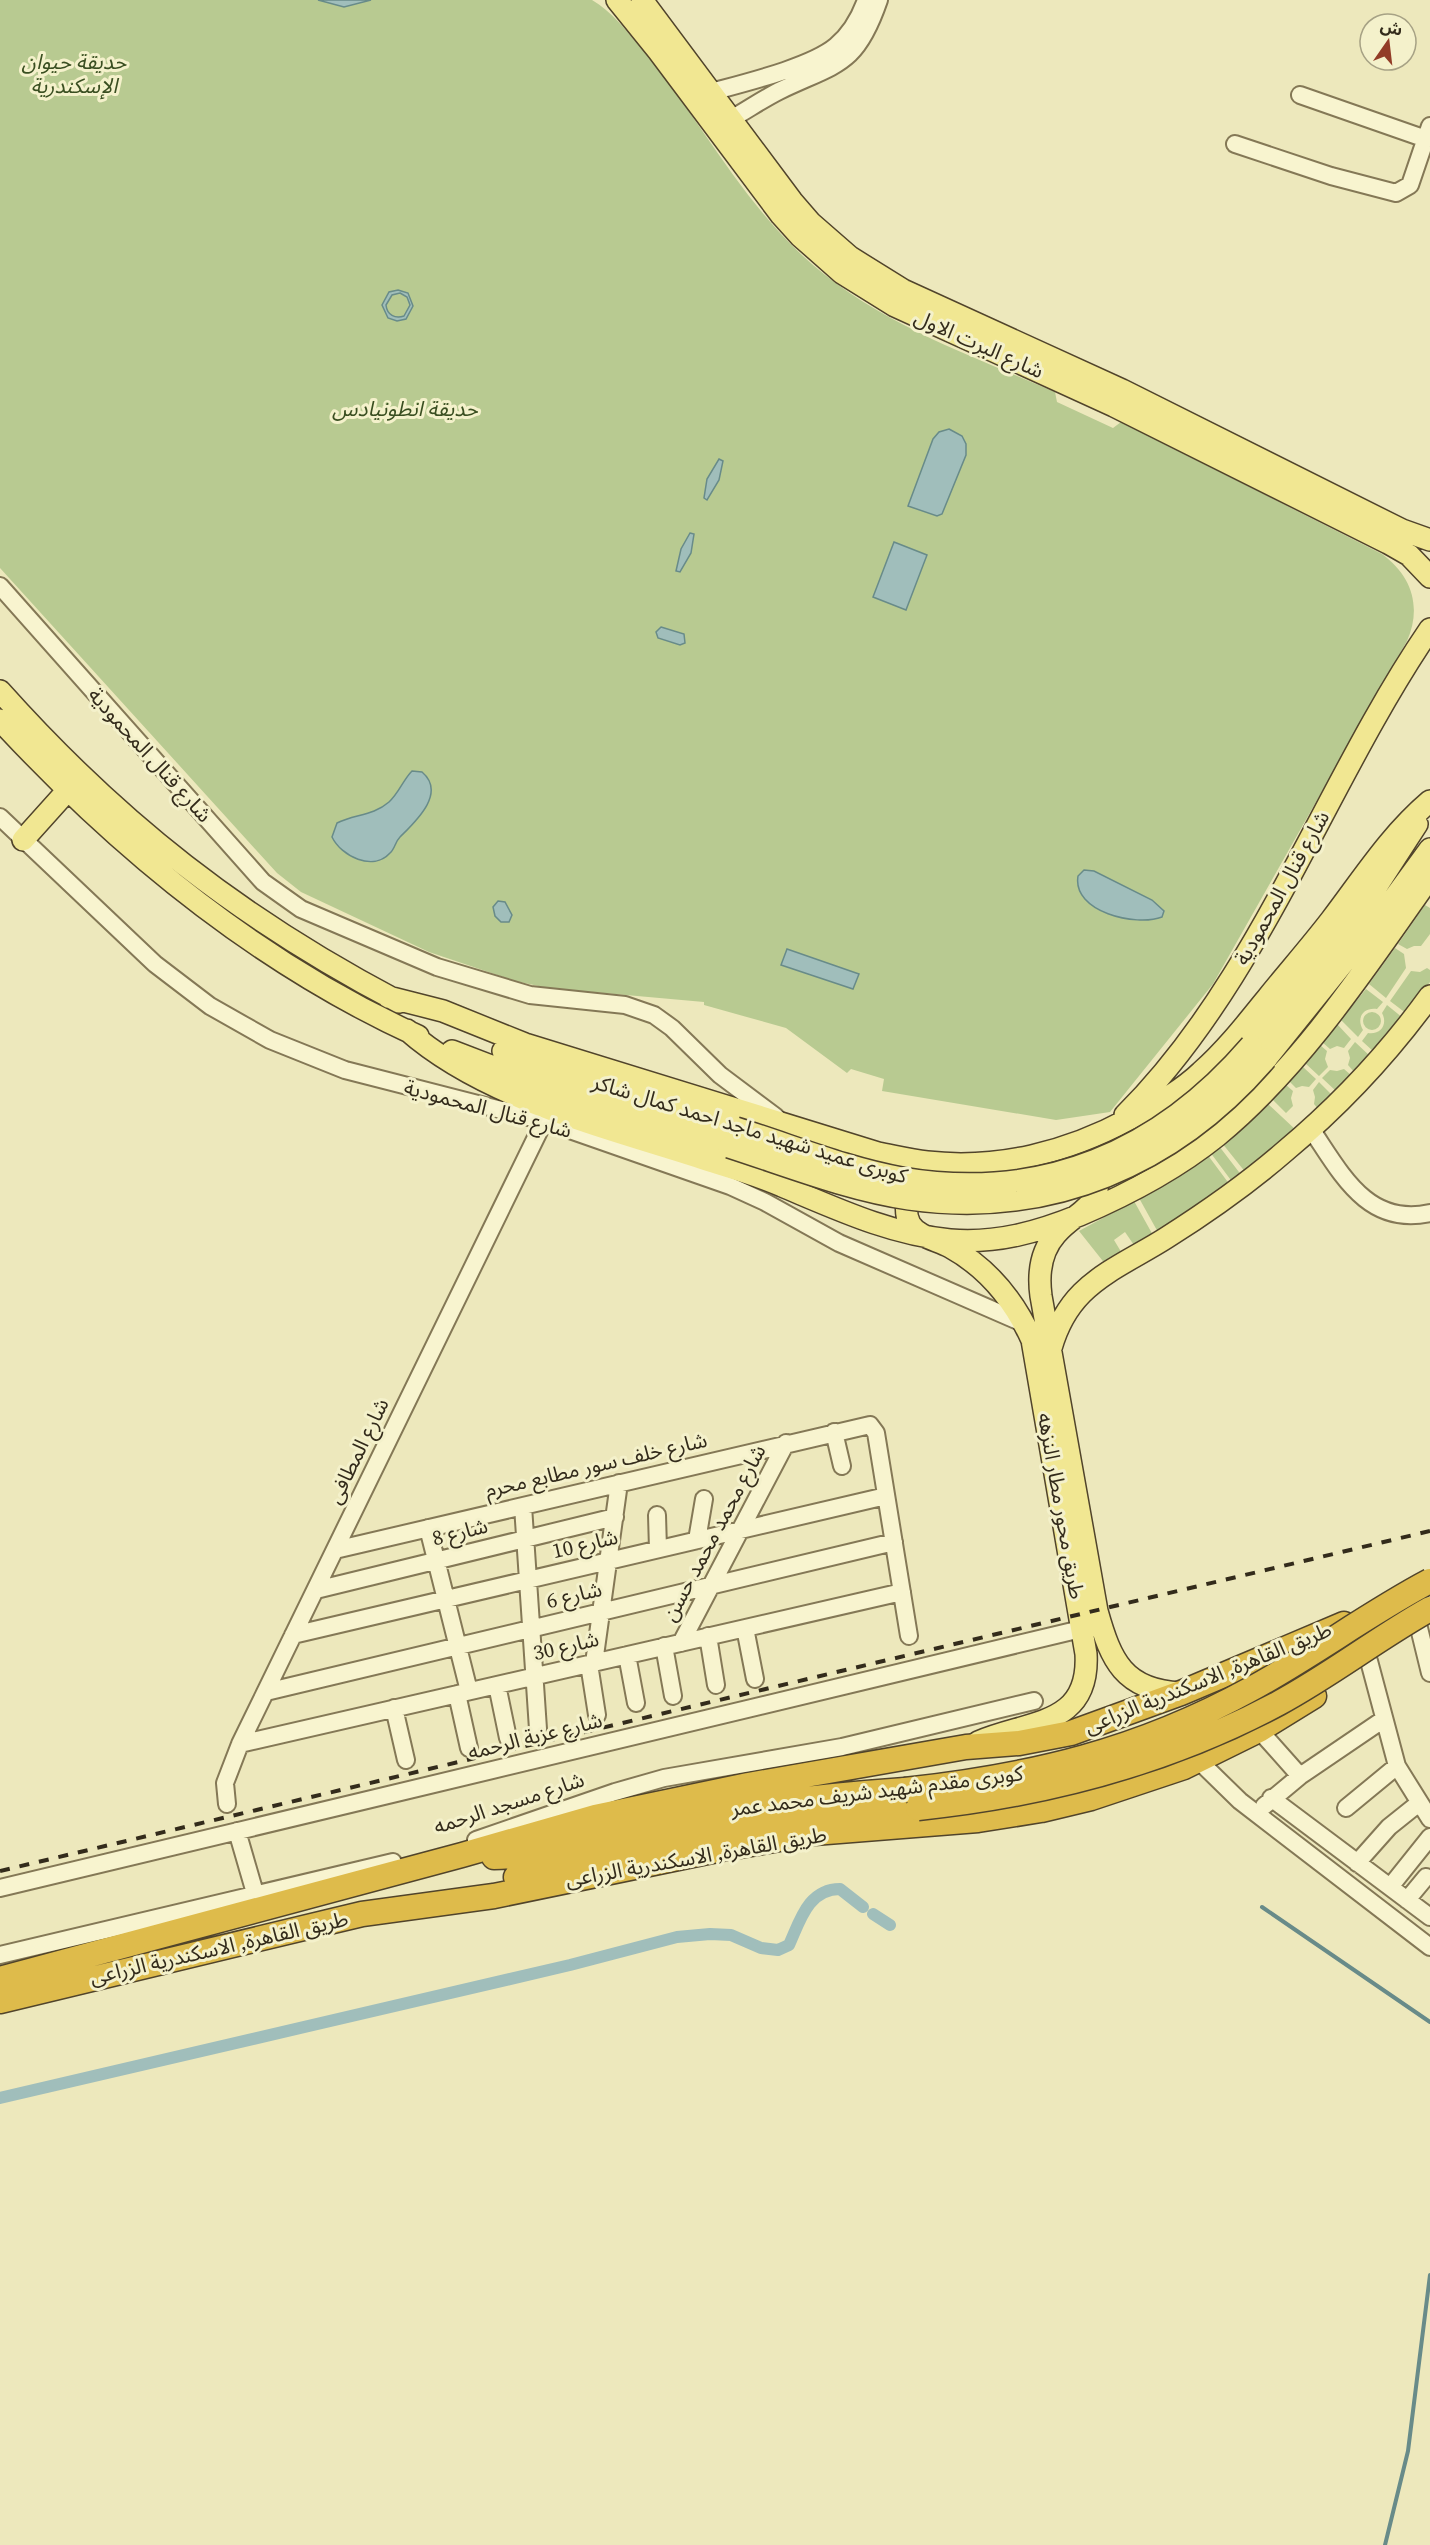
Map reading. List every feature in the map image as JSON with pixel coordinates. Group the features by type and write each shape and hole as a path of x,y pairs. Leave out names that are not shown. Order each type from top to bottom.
{"highway":[{"name":"كوبرى مقدم شهيد شريف محمد عمر","path":"421,1905 549,1867 730,1829 911,1799 976,1782 1047,1768 1151,1736 1253,1688 1430,1581"},
{"name":"طريق القاهرة, الاسكندرية الزراعى","path":"0,1979 462,1855 595,1816 747,1785 966,1748 1019,1743 1071,1732 1255,1664 1430,1589"},
{"name":"طريق القاهرة, الاسكندرية الزراعى","path":"0,2001 362,1914 494,1896 722,1849 814,1833 978,1820 1041,1810 1091,1798 1184,1767 1259,1730 1369,1661 1426,1620"},
{"name":"كوبرى مقدم شهيد شريف محمد عمر","path":"462,1855 517,1856 636,1826 726,1809 816,1797 992,1799 1038,1791 1104,1774 1177,1750 1280,1702 1426,1620"},
{"path":"1255,1664 1274,1675 1281,1684 1284,1695 1280,1717"},
{"path":"966,1748 950,1765 947,1788 958,1809 978,1820"}],"main road":[{"name":"شارع البرت الاول","path":"616,0 659,52 755,183 800,236 835,267 895,306 980,335"},
{"name":"شارع البرت الاول","path":"642,0 792,201 811,223 844,252 980,335 1091,395 1208,443 1402,530 1430,540"},
{"name":"شارع البرت الاول","path":"1208,443 1397,548 1414,560 1430,577"},
{"name":"شارع قنال المحمودية","path":"1111,1129 1144,1095 1188,1040 1225,987 1384,703 1430,630"},
{"path":"0,691 86,780 134,825 193,873 284,938 388,997 425,1005 525,1044 791,1128 878,1153 926,1162 981,1163 1008,1160 1075,1144 1111,1129 1184,1087 1217,1057 1324,929 1392,837 1430,802"},
{"path":"0,720 67,791 139,856 216,915 297,969 406,1030 449,1063 501,1089 558,1111 763,1178 857,1218 927,1236 967,1241 1005,1239 1042,1230 1082,1214 1137,1189 1215,1137 1261,1095 1353,985 1428,881"},
{"path":"23,840 67,791"},
{"name":"كوبرى عميد شهيد ماجد احمد كمال شاكر","path":"388,997 464,1034 733,1137 849,1185 909,1199 964,1203 1038,1197 1101,1179 1154,1155 1200,1124 1224,1104 1384,878 1430,802"},
{"name":"كوبرى عميد شهيد ماجد احمد كمال شاكر","path":"1259,1052 1381,916 1430,849"},
{"path":"1051,1349 1060,1323 1083,1291 1226,1197 1311,1129 1386,1052 1430,996"},
{"name":"كوبرى عميد شهيد ماجد احمد كمال شاكر","path":"406,1030 539,1085 733,1137"},
{"path":"1111,1129 1107,1151 1116,1176 1125,1187 1137,1189"},
{"path":"1075,1144 1094,1160 1099,1177 1095,1194 1082,1214"},
{"path":"857,1218 877,1205 890,1173 889,1161 878,1153"},
{"path":"926,1162 914,1174 906,1211 912,1227 927,1236"},
{"name":"طريق محور مطار النزهه","path":"1082,1214 1056,1235 1041,1264 1039,1286 1097,1611 1108,1648 1121,1668 1138,1682 1158,1692 1181,1693"},
{"name":"طريق محور مطار النزهه","path":"927,1236 967,1257 985,1271 1007,1296 1025,1324 1036,1357 1086,1654 1086,1675 1081,1693 1071,1705 1044,1721 998,1734 966,1748"}],"street":[{"path":"711,92 768,76 819,57 836,46 852,28 866,0"},
{"path":"731,119 848,58 864,38 879,0"},
{"path":"1235,144 1331,176 1396,194 1410,185 1428,133 1300,95"},
{"name":"شارع قنال المحمودية","path":"0,586 263,882 287,901 402,953 454,973 530,995 625,1005 654,1015 672,1028 703,1060 737,1089 791,1128"},
{"name":"شارع قنال المحمودية","path":"0,817 155,964 210,1006 295,1052 345,1070 544,1121 747,1194 839,1243 1025,1324"},
{"name":"شارع المطافى","path":"227,1804 225,1783 240,1744 544,1121"},
{"path":"1311,1129 1345,1178 1365,1200 1375,1207 1396,1214 1418,1216 1430,1213"},
{"name":"شارع خلف سور مطابع محرم","path":"335,1550 867,1425 875,1430 886,1496"},
{"path":"834,1432 842,1466"},
{"name":"شارع محمد محمد حسن","path":"672,1645 711,1585 786,1443"},
{"path":"597,1715 591,1663 620,1483"},
{"path":"886,1496 909,1636"},
{"name":"شارع 10","path":"293,1635 886,1496"},
{"path":"697,1540 704,1499"},
{"path":"523,1506 538,1728"},
{"path":"657,1515 658,1550"},
{"name":"شارع 8","path":"316,1590 615,1517"},
{"path":"428,1528 458,1646 469,1748"},
{"name":"شارع 6","path":"266,1692 894,1542"},
{"name":"شارع 30","path":"240,1744 902,1592"},
{"path":"1426,1620 1430,1673"},
{"path":"745,1628 755,1679"},
{"name":"شارع عزبة الرحمه","path":"0,1888 1081,1629"},
{"path":"708,1636 716,1685"},
{"path":"672,1645 674,1696"},
{"path":"627,1655 636,1703"},
{"path":"1369,1661 1397,1766 1430,1819"},
{"path":"497,1685 508,1738"},
{"name":"شارع مسجد الرحمه","path":"0,1955 461,1846 615,1792 664,1778 842,1747 1034,1701"},
{"path":"394,1708 406,1760"},
{"path":"1256,1814 1271,1798 1300,1776 1384,1719"},
{"path":"1259,1730 1300,1776"},
{"path":"1198,1760 1225,1788 1256,1814 1430,1947"},
{"path":"1346,1808 1397,1766"},
{"path":"1271,1798 1407,1900 1427,1910"},
{"path":"1357,1863 1389,1827 1419,1803"},
{"path":"237,1831 255,1893"},
{"path":"1390,1887 1430,1837"},
{"path":"1407,1900 1426,1877"}],"green space":[{"name":"حديقة انطونيادس","path":"0,0 592,0 606,10 636,42 677,94 744,189 781,234 810,263 842,287 909,328 1055,392 1057,402 1113,428 1121,422 1382,554 1401,572 1414,604 1414,616 1407,641 1213,984 1110,1112 1056,1120 882,1091 884,1079 851,1069 847,1073 786,1028 704,1005 704,1002 548,988 515,981 429,952 301,892 277,873 0,568"},
{"path":"1425,905 1430,908 1430,934 1421,946 1407,949 1398,944"},
{"path":"1395,948 1404,954 1406,968 1386,998 1369,984"},
{"path":"1427,968 1430,970 1430,982 1407,1014 1390,1001 1411,971 1420,972"},
{"path":"1366,989 1383,1002 1377,1009 1368,1010 1362,1014 1360,1021 1363,1030 1358,1037 1341,1020"},
{"path":"1387,1005 1403,1018 1374,1052 1362,1041 1368,1033 1377,1032 1382,1028 1384,1017 1382,1013"},
{"path":"1372,1012 1378,1015 1381,1021 1378,1027 1372,1030 1366,1027 1363,1021 1366,1015"},
{"path":"1337,1024 1351,1039 1344,1048 1337,1046 1330,1049 1322,1042"},
{"path":"1355,1042 1370,1056 1355,1073 1348,1065 1350,1058 1348,1051"},
{"path":"1320,1045 1327,1051 1325,1059 1328,1067 1319,1076 1305,1063"},
{"path":"1303,1067 1316,1079 1309,1087 1296,1088 1289,1081"},
{"path":"1344,1069 1352,1076 1337,1092 1322,1078 1330,1070"},
{"path":"1319,1082 1333,1096 1319,1110 1314,1104 1313,1090"},
{"path":"1286,1085 1293,1091 1291,1098 1293,1106 1286,1113 1272,1099"},
{"path":"1267,1103 1297,1131 1246,1173 1222,1143"},
{"path":"1219,1146 1242,1176 1233,1183 1210,1152"},
{"path":"1207,1154 1230,1185 1159,1234 1139,1198"},
{"path":"1134,1201 1154,1237 1136,1248 1125,1232 1114,1240 1123,1255 1106,1265 1079,1231"}],"water":[{"path":"318,0 371,0 344,7"},
{"path":"398,290 408,293 413,306 406,319 397,321 388,318 382,305 389,292","holes":["400,293 407,297 410,305 404,316 398,317 390,314 386,305 392,295"]},
{"path":"949,429 962,436 966,444 966,455 942,514 937,516 908,506 933,439 939,432"},
{"path":"719,459 723,461 719,480 707,500 704,498 707,479"},
{"path":"690,533 694,534 691,553 680,572 676,571 681,549"},
{"path":"894,542 927,555 906,610 873,597"},
{"path":"661,627 684,634 685,643 680,645 658,638 656,632"},
{"path":"412,771 422,772 429,780 430,798 420,815 398,839 392,851 383,859 367,861 342,850 332,837 337,823 383,807"},
{"path":"1084,870 1094,871 1152,900 1164,911 1162,917 1151,920 1122,918 1095,907 1085,899 1079,889 1078,876"},
{"path":"498,901 505,902 512,915 509,922 501,922 495,916 493,907"},
{"path":"787,949 859,974 853,989 781,965"}],"waterway":[{"path":"0,2098 570,1965 677,1937 731,1935 761,1948 778,1950 789,1945 813,1900 829,1890 840,1889 863,1907"},
{"path":"1262,1907 1430,2022"},
{"path":"873,1914 890,1925"},
{"path":"1385,2545 1408,2451 1430,2275"}],"railway":[{"path":"0,1871 1430,1531"}],"park label":[{"name":"حديقة حيوان الإسكندرية","path":"74,74"}]}
